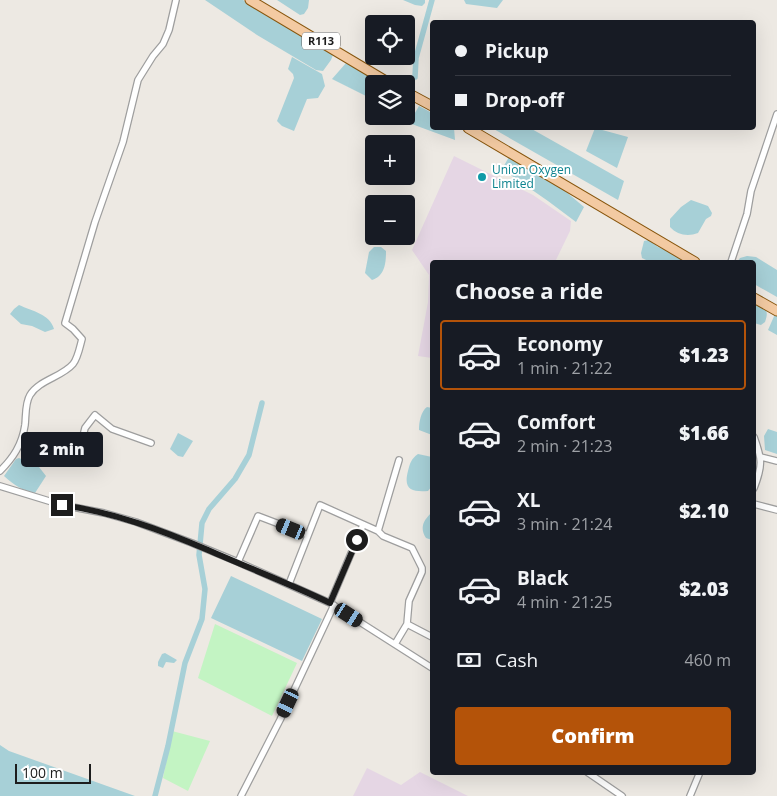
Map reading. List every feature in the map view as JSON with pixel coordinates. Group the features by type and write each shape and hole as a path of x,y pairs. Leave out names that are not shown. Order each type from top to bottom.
{"main road":[{"name":"R113","path":"250,0 376,75"},
{"path":"415,97 430,105"},
{"path":"471,130 692,260"},
{"path":"756,299 777,311"}],"street":[{"path":"0,471 13,458 19,446 25,426 29,396 40,386 74,363 82,338 65,324 95,222 123,142 138,80 166,37 176,0"},
{"path":"732,260 747,214 751,191 777,114"},
{"path":"70,457 83,436 85,428 95,414 112,429 151,443"},
{"path":"756,442 761,458 756,482"},
{"path":"761,458 777,461"},
{"path":"378,530 399,460"},
{"path":"0,486 62,505 104,512 192,543 238,562 332,604 430,667"},
{"path":"289,584 320,505 378,530 383,536 412,548 422,566 422,572 408,601 407,624 395,644"},
{"path":"756,505 777,510"},
{"path":"238,562 258,516 308,535"},
{"path":"241,796 280,720 332,604 364,525"},
{"path":"407,624 430,636"},
{"path":"591,775 622,796"},
{"path":"690,796 699,775"}],"shaded area":[{"path":"454,156 533,195 571,221 570,231 556,260 430,260 430,358 418,356 428,302 429,275 412,250"},
{"path":"367,768 401,785 420,772 468,796 353,796"}],"green space":[{"path":"215,624 297,663 272,716 198,678"},
{"path":"172,731 210,741 188,791 163,778"}],"water":[{"path":"205,0 243,0 334,52 331,60 323,71 316,70 257,35"},
{"path":"277,0 309,0 308,8 304,14 300,15"},
{"path":"403,0 425,0 425,3 422,6"},
{"path":"464,0 503,0 497,8 466,4"},
{"path":"292,57 322,74 325,86 318,98 307,99 294,131 282,126 277,121 294,78 288,69"},
{"path":"346,63 369,75 365,75 365,96 332,79"},
{"path":"419,106 430,112 430,130 454,130 455,140 414,125 415,113"},
{"path":"496,130 534,130 624,181 618,200"},
{"path":"594,130 602,130 628,137 617,168 586,151"},
{"path":"509,157 558,185 584,207 576,222 502,169"},
{"path":"691,200 708,206 712,213 711,216 706,219 698,233 690,235 679,233 670,227 670,219 681,207"},
{"path":"649,240 658,247 682,257 684,260 646,260 642,258 641,253 644,241"},
{"path":"374,247 381,247 386,251 386,256 382,272 372,280 365,273 369,252"},
{"path":"747,256 756,257 777,270 777,297 756,285 756,260 738,260"},
{"path":"756,300 763,305 767,314 765,322 761,325 756,324"},
{"path":"19,305 45,316 54,329 45,332 32,326 21,324 10,314"},
{"path":"775,314 777,314 777,335 768,330"},
{"path":"427,407 430,408 430,434 419,430 423,411"},
{"path":"768,429 777,432 777,454 765,450 764,436"},
{"path":"178,433 193,441 183,457 178,456 170,449"},
{"path":"418,454 430,457 430,488 428,491 413,490 408,486 407,477 410,463"},
{"path":"19,458 39,467 46,476 35,493 18,487 4,476 16,459"},
{"path":"430,515 430,539 426,538 424,534 423,527"},
{"path":"231,576 322,619 302,661 211,618"},
{"path":"165,653 177,660 174,663 166,662 163,668 158,666 158,662 162,654"},
{"path":"0,745 9,751 135,796 0,796"}],"waterway":[{"path":"415,77 416,58 432,0"},
{"path":"155,796 168,746 185,663 202,619 205,589 199,555 202,523 209,509 235,479 249,455 262,403"}],"place":[{"name":"Union Oxygen Limited","path":"482,177"}],"route":[{"path":"62,505 104,512 165,532 330,603 357,540"}]}
